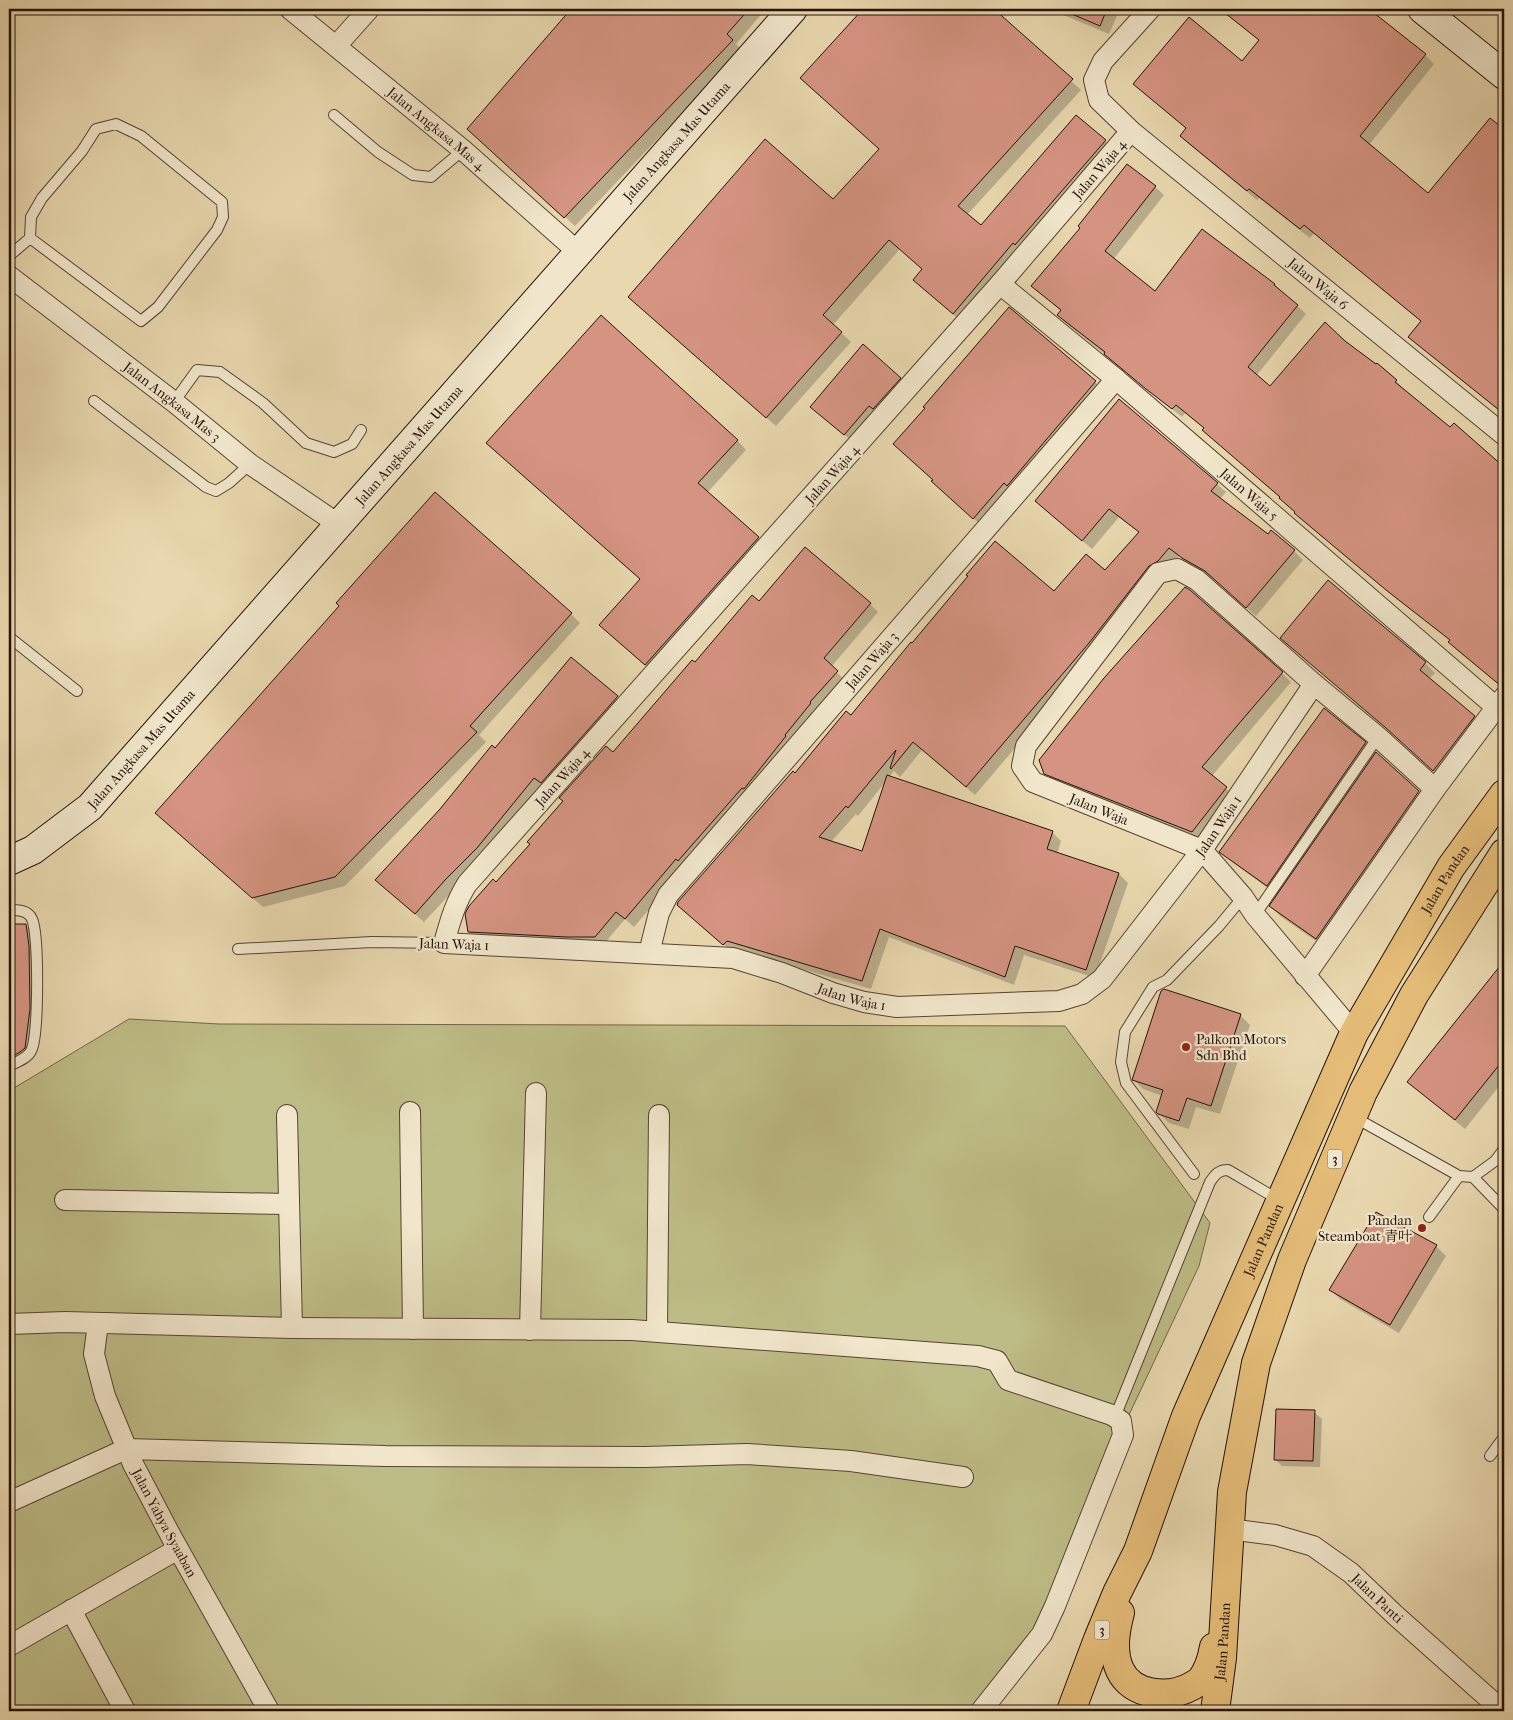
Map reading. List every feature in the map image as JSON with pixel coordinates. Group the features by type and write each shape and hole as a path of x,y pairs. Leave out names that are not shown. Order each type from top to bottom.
{"highway":[{"name":"Jalan Pandan","path":"1071,1711 1108,1616 1138,1551 1186,1416 1354,1033 1451,867 1504,794"},
{"name":"Jalan Pandan","path":"1215,1711 1222,1658 1224,1599 1232,1492 1256,1363 1292,1260 1363,1092 1414,995 1504,853"},
{"path":"1138,1551 1119,1617 1115,1651 1121,1672 1129,1682 1152,1693 1162,1694 1177,1693 1201,1680 1209,1665 1224,1599"}],"street":[{"name":"Jalan Angkasa Mas 4","path":"290,9 463,150 578,252"},
{"path":"336,46 369,9"},
{"name":"Jalan Angkasa Mas Utama","path":"9,861 33,850 90,807 793,9"},
{"name":"Jalan Waja 4","path":"444,943 453,910 467,884 1000,284 1131,131 1099,100 1094,80 1103,61 1150,9"},
{"path":"1422,9 1504,76"},
{"name":"Jalan Waja 6","path":"1131,131 1504,435"},
{"name":"Jalan Angkasa Mas 3","path":"9,276 174,402 250,464 338,524"},
{"name":"Jalan Waja 5","path":"1000,284 1116,379 1500,702"},
{"name":"Jalan Waja 3","path":"649,953 659,913 668,895 1116,379"},
{"name":"Jalan Waja","path":"1314,684 1197,580 1177,569 1158,573 1026,746 1022,766 1033,782 1202,850 1243,897 1255,915 1354,1033"},
{"path":"1314,684 1378,737 1435,790"},
{"name":"Jalan Waja 1","path":"444,943 733,958 782,973 833,993 864,1002 897,1007 1059,1001 1082,994 1102,979 1202,850 1314,684"},
{"path":"1305,976 1435,790 1500,702"},
{"path":"530,1330 536,1093"},
{"path":"410,1112 413,1329"},
{"path":"286,1114 292,1328"},
{"path":"657,1331 659,1115"},
{"path":"65,1200 289,1204"},
{"path":"9,1324 98,1323 292,1328 657,1331 978,1356 997,1361 1008,1380 1121,1420 1124,1435 1042,1634 981,1711"},
{"name":"Jalan Yahya Syaaban","path":"98,1323 94,1354 105,1396 132,1464 269,1711"},
{"path":"9,1502 126,1449 385,1456 645,1457 747,1454 851,1461 963,1477"},
{"name":"Jalan Panti","path":"1229,1529 1275,1535 1313,1546 1351,1573 1395,1616 1503,1711"},
{"path":"9,1646 178,1549"},
{"path":"70,1610 125,1711"}],"lane":[{"path":"334,115 378,152 413,175 431,177 463,150"},
{"path":"9,256 30,238 31,217 42,198 82,150 96,129 116,124 141,136 222,202 223,217 217,230 158,307 141,321 30,238"},
{"path":"174,402 197,370 220,372 263,403 306,443 334,452 352,444 361,430"},
{"path":"94,401 206,486 216,491 229,483 250,464"},
{"path":"9,637 77,691"},
{"path":"1255,915 1378,737"},
{"path":"1194,1174 1126,1083 1121,1062 1125,1032 1153,987 1167,980 1219,926 1243,897"},
{"path":"9,910 20,910 27,913 32,920 37,948 35,1031 32,1051 9,1066"},
{"name":"Jalan Waja 1","path":"238,949 372,942 444,943"},
{"path":"1353,1116 1459,1176 1473,1177 1495,1161 1504,1149"},
{"path":"1115,1417 1210,1182 1215,1174 1228,1170 1280,1200"},
{"path":"1429,1218 1459,1176"},
{"path":"1473,1177 1504,1209"},
{"path":"1490,1456 1504,1437"}],"shaded area":[{"path":"129,1019 219,1024 1065,1026 1210,1223 1199,1266 1112,1451 1032,1635 985,1711 9,1711 9,1091"}],"building":[{"path":"571,9 749,9 727,34 733,40 564,218 467,129"},
{"path":"863,9 994,9 1073,79 958,206 981,225 1076,115 1106,140 1015,245 1013,243 953,314 913,280 922,269 889,240 823,315 842,332 766,418 628,297 765,139 833,199 879,149 800,78"},
{"path":"1060,9 1107,9 1100,26"},
{"path":"1220,9 1369,9 1426,54 1360,136 1428,193 1490,118 1504,129 1504,414 1408,337 1421,321 1304,225 1300,229 1249,189 1247,191 1180,136 1186,128 1133,84 1189,17 1242,61 1259,40"},
{"path":"1127,164 1156,186 1105,251 1155,291 1202,229 1275,284 1298,305 1248,367 1270,386 1325,322 1345,341 1377,363 1397,380 1395,382 1450,427 1454,423 1504,467 1504,685 1501,686 1448,642 1450,640 1386,590 1294,513 1280,497 1202,430 1204,428 1176,405 1172,409 1104,354 1105,352 1057,315 1061,310 1031,286 1080,228 1078,226"},
{"path":"1009,307 1096,381 1007,486 1004,483 973,519 893,444"},
{"path":"601,315 738,440 698,483 759,537 645,665 599,625 640,579 486,443"},
{"path":"863,344 901,378 873,409 869,406 844,435 810,407"},
{"path":"1119,399 1218,483 1211,491 1268,534 1271,530 1295,550 1246,608 1205,571 1169,548 1158,561 1149,566 1089,643 966,787 913,742 891,769 896,750 848,808 846,806 819,837 862,851 887,775 1053,831 1047,849 1119,873 1086,970 1015,946 1005,977 880,929 862,981 727,941 723,945 677,905 678,902 793,771 795,773 846,711 851,715 968,576 966,575 995,541 1054,591 1086,554 1105,570 1139,532 1109,509 1082,541 1035,501"},
{"path":"435,492 572,613 470,726 477,732 335,877 252,898 155,813 339,606 336,603"},
{"path":"805,547 871,603 824,658 838,671 810,702 744,789 742,788 678,861 676,859 625,919 616,912 595,937 468,932 465,914 469,906 493,879 496,882 530,844 527,842 563,801 559,798 606,746 613,752 692,660 695,662 752,595 759,601"},
{"path":"1328,580 1426,662 1420,670 1475,716 1433,771 1386,728 1280,638"},
{"path":"1185,587 1283,672 1202,767 1227,787 1192,832 1044,774 1039,760 1104,678"},
{"path":"571,657 618,696 541,783 534,778 477,848 415,914 375,880 440,809 492,745 495,748"},
{"path":"1324,708 1366,742 1267,886 1219,852"},
{"path":"1376,752 1419,791 1316,939 1269,906"},
{"path":"9,924 26,924 29,946 30,1009 25,1048 9,1058"},
{"path":"1504,961 1504,1059 1455,1120 1407,1082"},
{"name":"Palkom Motors Sdn Bhd","path":"1164,989 1241,1014 1211,1106 1187,1098 1179,1121 1156,1112 1163,1090 1132,1080 1161,991"},
{"path":"1376,1212 1437,1245 1390,1325 1329,1290"},
{"path":"1276,1409 1315,1410 1313,1461 1274,1460"}],"place":[{"name":"Palkom Motors Sdn Bhd","path":"1186,1047"},
{"name":"Pandan Steamboat 青叶","path":"1422,1228"}]}
